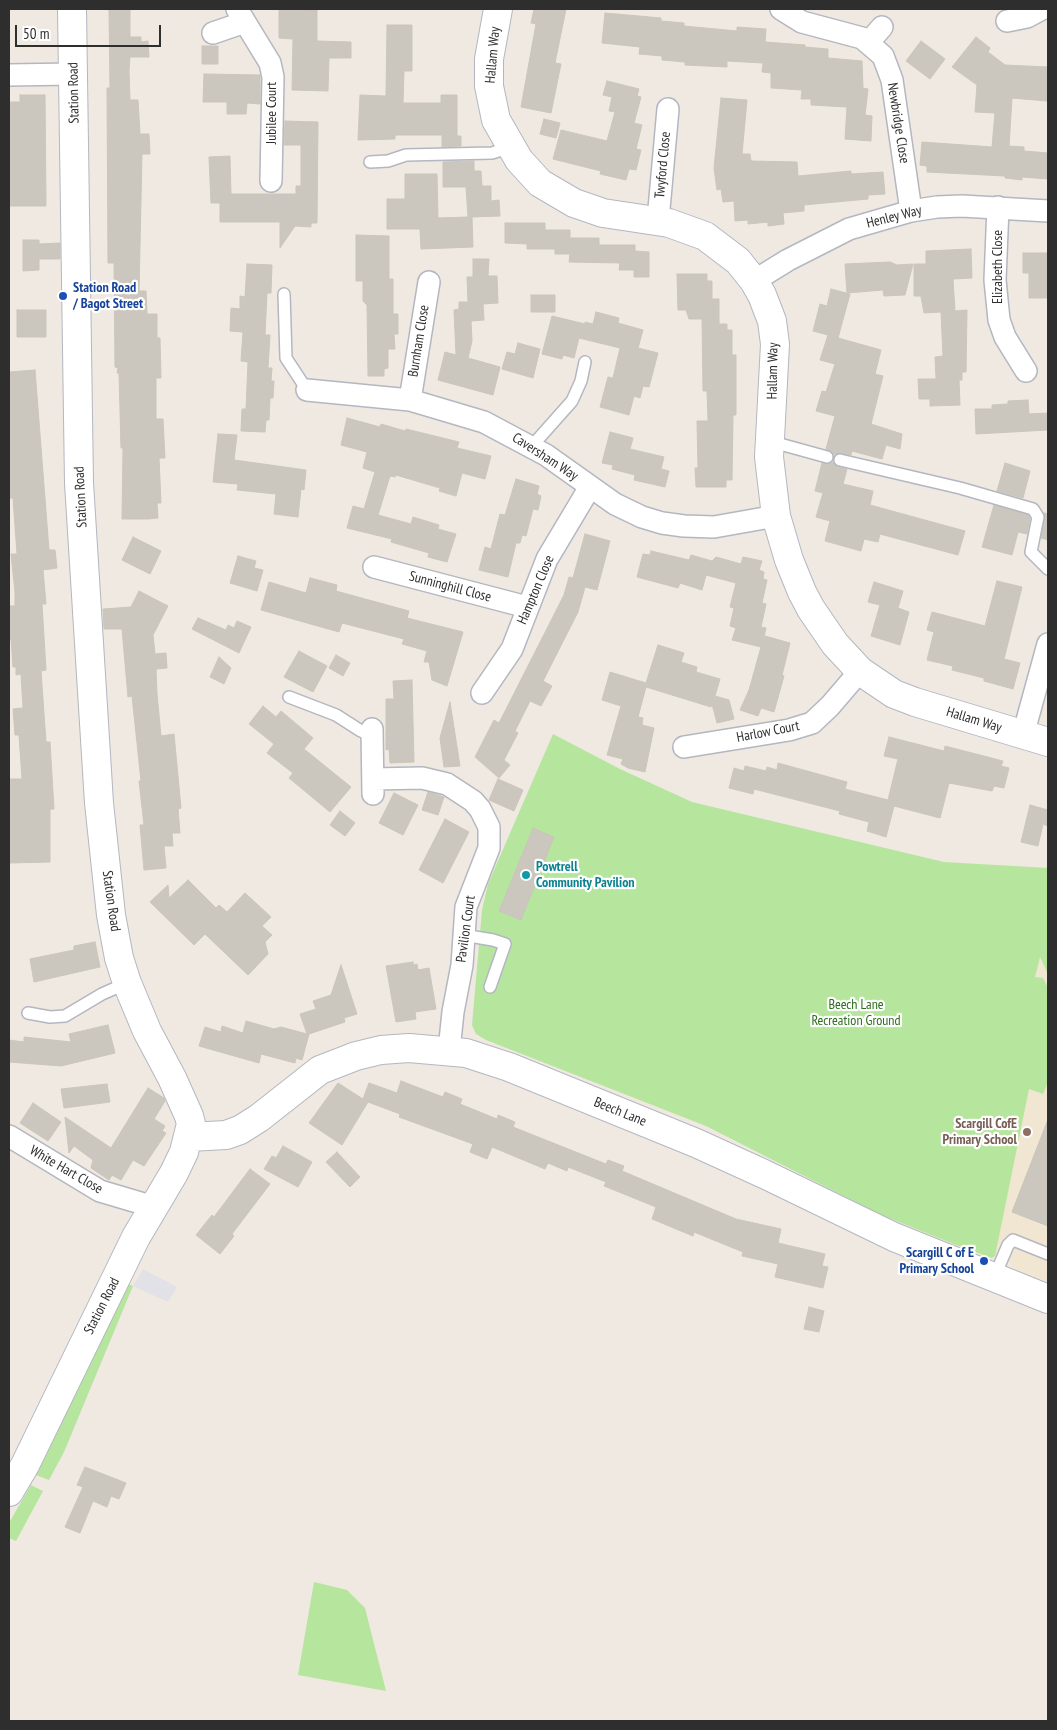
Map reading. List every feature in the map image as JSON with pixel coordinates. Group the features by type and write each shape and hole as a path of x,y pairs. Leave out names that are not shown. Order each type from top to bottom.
{"street":[{"name":"Station Road","path":"9,1492 25,1465 136,1237 174,1173 189,1137 189,1116 147,1032 127,983 111,915 99,803 79,483 72,9"},
{"name":"Hallam Way","path":"498,9 489,59 489,86 496,120 519,160 540,183 574,203 603,213 658,220 689,228 721,246 738,261 754,280 768,310 775,344 774,386 769,442 772,492 776,516 789,560 811,609 835,644 860,671 894,694 1036,738"},
{"name":"Newbridge Close","path":"781,9 802,22 849,34 875,34 892,80 911,211"},
{"path":"1007,21 1027,17 1042,9"},
{"name":"Jubilee Court","path":"213,33 241,16 270,64 273,77 271,181"},
{"path":"9,75 74,74"},
{"name":"Twyford Close","path":"658,220 668,109"},
{"name":"Henley Way","path":"754,280 788,260 849,229 911,211 936,206 998,207 1048,211"},
{"name":"Elizabeth Close","path":"998,207 994,280 996,301 999,320 1013,362"},
{"name":"Burnham Close","path":"410,400 429,282"},
{"name":"Caversham Way","path":"307,390 410,400 484,422 532,446 615,504 635,514 662,523 684,526 728,525 776,516"},
{"name":"Hampton Close","path":"482,693 512,649 547,559 590,487"},
{"name":"Sunninghill Close","path":"374,567 527,607"},
{"path":"1036,738 1048,644"},
{"name":"Harlow Court","path":"684,747 789,730 812,723 830,706 860,671"},
{"name":"Pavilion Court","path":"372,732 373,787 422,778 440,782 455,788 474,801 485,817 490,840 468,899 450,1050"},
{"name":"Beech Lane","path":"189,1137 226,1135 240,1130 259,1118 314,1074 338,1062 390,1049 427,1048 450,1050 481,1057 510,1067 696,1143 894,1238 1048,1299"},
{"name":"White Hart Close","path":"9,1136 100,1191 154,1207"}],"lane":[{"path":"370,162 388,161 406,155 492,153 511,147"},
{"path":"284,294 286,358 307,390"},
{"path":"532,446 552,427 572,401 581,381 585,362"},
{"path":"769,442 827,457"},
{"path":"840,460 960,488 1033,509 1038,518 1031,552 1048,569"},
{"path":"289,697 336,714 361,732 372,732"},
{"path":"464,935 505,944 490,986"},
{"path":"28,1014 50,1017 65,1016 102,994 127,983"},
{"path":"994,1278 1008,1245 1013,1240 1048,1254"}],"shaded area":[{"name":"Scargill CofE Primary School","path":"1048,919 1048,1282 1013,1268 1010,1262 995,1256 992,1258 984,1255 1028,1009"},
{"path":"143,1269 177,1287 168,1302 133,1286"}],"green space":[{"name":"Beech Lane Recreation Ground","path":"553,734 620,769 692,802 944,862 1048,868 1048,974 1040,957 1035,977 1043,978 1048,988 1048,1082 1043,1094 1029,1089 995,1256 992,1258 961,1247 879,1214 706,1126 486,1040 476,1034 472,1025 482,910 488,884"},
{"path":"128,1284 133,1286 64,1452 49,1480 36,1475"},
{"path":"31,1485 43,1491 16,1541 9,1538 9,1523"},
{"path":"314,1582 347,1590 365,1608 386,1691 298,1675"}],"building":[{"path":"109,9 130,9 130,37 141,37 141,42 148,41 149,57 130,57 129,71 130,100 138,100 140,134 149,134 150,154 142,154 139,291 146,291 147,314 157,314 157,338 160,338 161,378 156,378 156,419 163,419 165,458 159,458 161,503 157,503 158,518 148,519 122,519 123,448 121,448 119,373 117,373 118,368 115,367 114,263 108,263 107,88 110,88"},
{"path":"279,9 317,10 317,41 351,42 351,58 329,58 328,91 292,90 293,39 279,38"},
{"path":"534,9 566,9 555,63 561,64 551,113 521,107 536,24 531,23"},
{"path":"605,13 661,18 661,21 684,23 684,26 737,31 737,27 766,29 765,42 828,49 828,58 862,61 863,88 868,89 865,115 872,116 871,141 845,139 847,107 811,105 811,99 801,99 802,90 771,88 771,73 762,72 763,63 727,61 727,67 685,65 685,62 662,60 662,56 639,54 640,47 602,43"},
{"path":"387,25 412,25 412,71 404,71 403,103 441,103 441,95 457,95 457,136 461,136 461,146 442,147 442,135 395,135 395,139 358,140 360,95 386,96"},
{"path":"976,37 990,48 988,52 1005,65 1048,67 1047,101 1012,98 1009,146 1024,147 1024,151 1048,153 1048,179 1022,177 1022,180 1005,178 1005,176 927,172 927,166 920,165 922,142 992,147 995,113 975,112 977,85 952,67"},
{"path":"921,41 945,59 930,79 906,61"},
{"path":"202,46 218,46 218,64 202,64"},
{"path":"204,74 260,75 260,104 247,103 246,114 227,114 227,102 203,102"},
{"path":"607,81 639,89 637,96 641,97 634,123 642,125 636,149 641,150 636,170 629,169 626,180 600,174 601,171 553,159 561,130 607,141 615,112 609,111 612,97 603,95"},
{"path":"20,95 45,95 46,206 9,206 9,102 20,102"},
{"path":"721,98 747,100 742,154 750,154 751,161 797,162 798,176 851,171 851,174 883,172 885,194 868,195 868,199 804,205 804,211 783,213 784,224 768,226 768,222 748,224 748,220 735,221 734,201 723,202 721,189 717,190 714,168"},
{"path":"544,119 560,123 556,138 540,134"},
{"path":"285,121 318,122 317,223 311,223 311,227 295,226 280,248 280,222 220,222 220,203 211,203 209,157 230,156 231,194 296,194 296,186 301,186 301,145 284,145"},
{"path":"474,161 474,171 481,171 482,186 491,186 491,201 499,200 500,216 472,217 473,247 421,249 420,229 387,229 387,199 405,199 405,174 437,174 438,218 468,217 466,187 443,187 443,162"},
{"path":"505,223 545,223 545,230 570,230 570,238 599,238 599,245 635,245 635,251 649,252 649,277 634,277 634,270 619,270 620,263 569,262 570,254 555,254 555,249 527,249 527,244 505,243"},
{"path":"356,235 389,236 389,279 393,279 393,314 398,314 398,334 394,334 395,349 388,349 388,368 384,369 384,376 368,376 367,305 363,301 363,281 356,281"},
{"path":"23,240 39,240 39,244 60,243 60,259 39,259 39,270 23,271"},
{"path":"971,249 972,278 953,279 955,311 967,310 966,372 962,372 962,380 959,380 960,405 930,406 930,399 919,399 918,379 936,379 935,357 943,356 941,312 924,313 921,296 914,296 914,264 926,264 926,251"},
{"path":"1023,253 1048,253 1048,298 1029,298 1029,273 1023,273"},
{"path":"473,259 489,259 488,276 497,276 498,303 483,304 484,320 471,321 472,341 468,358 500,367 493,395 438,380 445,352 456,355 454,310 459,309 459,302 468,302 467,277 473,277"},
{"path":"890,262 897,265 913,264 905,295 884,296 883,290 847,293 845,264"},
{"path":"247,264 272,265 271,293 267,293 265,335 270,335 268,368 272,368 271,381 274,381 273,398 270,398 269,420 266,420 265,432 241,431 242,409 246,409 248,362 241,361 243,332 230,331 231,308 240,309 240,296 245,297"},
{"path":"677,274 707,274 707,281 712,281 712,299 719,299 719,324 727,324 727,330 732,330 732,355 736,355 736,415 733,415 732,480 726,480 726,487 696,487 695,468 698,468 697,421 708,421 707,391 703,391 702,319 689,319 686,310 678,310"},
{"path":"831,289 850,294 838,338 881,350 875,374 883,376 871,424 902,434 900,449 886,445 882,459 852,451 851,455 841,453 834,455 826,449 835,416 816,411 822,391 826,392 835,364 820,360 828,335 813,331 820,304 827,306"},
{"path":"531,295 555,295 555,312 531,312"},
{"path":"17,310 46,310 46,337 17,337"},
{"path":"596,312 619,318 618,323 643,330 638,348 658,353 649,387 643,386 640,398 634,396 629,415 600,407 608,377 613,378 620,348 579,338 574,358 563,355 562,359 542,354 552,316 585,324 585,322 593,324"},
{"path":"518,343 540,349 533,378 502,369 507,352 515,354"},
{"path":"35,370 49,550 55,550 57,568 43,570 46,604 42,604 46,670 41,671 46,742 50,742 54,809 50,809 50,862 9,863 9,779 22,779 19,735 15,735 13,709 23,708 21,674 16,675 16,667 13,667 11,639 9,639 9,606 15,606 11,554 17,554 13,498 9,498 9,372"},
{"path":"1028,400 1029,414 1048,413 1048,430 976,434 975,409 992,409 992,405 1008,404 1008,401"},
{"path":"347,418 380,427 381,424 459,442 457,448 491,456 485,479 462,473 456,496 439,491 440,488 396,475 395,477 390,476 378,515 411,524 413,517 439,525 438,529 456,534 447,562 428,557 429,553 391,542 392,539 347,528 353,506 364,509 375,472 363,468 367,452 341,445"},
{"path":"610,432 633,438 630,449 664,457 661,469 669,471 665,487 634,480 635,475 612,469 613,465 602,463"},
{"path":"218,434 237,435 234,460 306,470 304,490 301,489 298,517 274,514 276,494 237,490 238,484 213,482"},
{"path":"833,462 838,467 847,469 843,484 873,491 870,505 965,531 958,555 880,534 878,542 864,539 861,551 825,541 830,521 816,517 823,493 815,491 822,463 828,464"},
{"path":"1005,463 1030,471 1023,498 997,491"},
{"path":"516,479 539,486 537,494 541,496 538,510 533,509 526,536 522,535 520,543 516,543 508,577 479,570 485,547 491,549 500,514 505,515"},
{"path":"994,505 1028,515 1030,518 1027,534 1018,532 1012,555 982,547"},
{"path":"1044,513 1048,514 1048,540 1041,538"},
{"path":"585,534 610,541 597,590 585,587 578,612 543,681 552,686 541,706 530,701 515,731 518,733 504,760 510,765 499,778 475,757 494,720 499,723 564,595 569,577 573,578"},
{"path":"133,537 161,551 150,574 122,560"},
{"path":"651,551 689,560 691,555 712,561 716,557 741,564 743,557 762,561 759,570 764,572 763,579 767,580 762,603 766,604 761,627 766,628 763,641 765,636 790,643 782,675 784,676 774,712 761,708 758,716 740,710 749,690 761,647 732,640 736,628 730,626 734,608 730,607 736,583 706,575 702,590 680,583 678,588 637,577 643,554 650,555"},
{"path":"238,556 256,561 254,568 263,570 257,591 230,583"},
{"path":"310,578 337,585 336,591 409,611 407,618 463,632 447,686 432,680 429,662 424,662 427,651 402,644 404,639 342,623 339,632 261,610 269,582 306,593"},
{"path":"997,581 1022,587 1004,659 1020,663 1013,689 984,681 984,678 952,670 953,666 927,660 934,632 927,630 932,612 985,626"},
{"path":"874,582 903,591 898,608 909,612 900,645 871,636 880,605 868,602"},
{"path":"139,591 168,606 153,635 155,654 166,653 167,668 156,669 161,736 174,734 181,808 178,809 180,833 172,833 173,846 164,846 166,868 144,870 140,825 144,825 139,781 141,781 132,696 128,697 122,629 104,629 103,609 131,607"},
{"path":"198,618 226,630 228,625 234,628 237,621 251,627 239,653 192,629"},
{"path":"658,645 684,653 681,662 697,667 696,672 720,679 715,696 729,700 734,719 717,723 712,704 711,707 646,687 638,717 643,718 642,725 654,728 645,772 628,768 621,764 623,759 607,755 621,706 602,700 610,672 646,683"},
{"path":"299,651 327,666 313,692 284,677"},
{"path":"336,655 350,663 343,676 329,668"},
{"path":"219,657 231,668 224,684 210,677"},
{"path":"412,680 414,762 390,763 389,749 386,750 386,699 394,699 393,681"},
{"path":"450,702 460,766 444,767 440,738"},
{"path":"263,706 276,717 281,711 313,738 304,749 351,787 330,812 289,778 293,773 267,753 274,744 249,724"},
{"path":"889,737 944,751 945,746 1003,761 1001,766 1009,768 1004,788 994,786 992,791 949,783 940,818 894,806 886,837 867,831 869,822 839,814 840,811 754,789 753,794 729,788 734,768 744,771 745,766 766,771 767,767 777,770 778,763 847,782 845,789 888,800 898,759 884,756"},
{"path":"498,779 523,790 514,811 489,800"},
{"path":"428,792 444,797 438,815 422,810"},
{"path":"394,793 418,805 403,835 379,823"},
{"path":"1030,805 1048,810 1048,826 1043,824 1038,846 1021,842"},
{"path":"340,811 355,823 345,836 330,825"},
{"path":"445,819 469,832 443,883 419,870"},
{"name":"Powtrell Community Pavilion","path":"533,828 554,837 521,920 499,911"},
{"path":"188,880 216,908 219,905 227,912 245,893 271,917 262,926 272,935 265,942 268,954 248,975 205,934 194,945 150,902 168,885 169,898"},
{"path":"95,942 100,967 34,982 30,959 74,950 74,946"},
{"path":"413,962 413,965 417,964 418,970 429,968 436,1009 415,1012 416,1019 396,1022 386,966"},
{"path":"341,965 357,1014 344,1018 345,1022 309,1034 302,1060 296,1058 295,1063 261,1054 259,1063 199,1046 205,1027 221,1032 222,1026 243,1033 246,1021 274,1029 281,1027 307,1034 300,1014 316,1009 313,1001 331,995"},
{"path":"108,1025 115,1053 61,1066 9,1062 9,1040 24,1042 24,1037 71,1042 69,1034"},
{"path":"401,1081 443,1097 445,1092 462,1099 460,1104 497,1119 498,1115 515,1122 513,1127 606,1164 608,1160 624,1166 622,1171 736,1219 781,1229 778,1243 825,1254 822,1266 828,1267 823,1288 775,1277 778,1264 742,1256 743,1252 694,1232 693,1236 652,1219 656,1207 604,1186 606,1182 568,1167 567,1171 548,1163 545,1169 492,1147 487,1159 470,1152 473,1144 399,1117 400,1114 368,1102 342,1145 309,1123 338,1083 363,1099 369,1083 397,1093"},
{"path":"107,1084 110,1102 64,1108 61,1089"},
{"path":"148,1088 164,1098 165,1101 154,1119 165,1126 162,1131 166,1133 144,1166 133,1160 121,1180 112,1175 109,1180 91,1168 93,1160 74,1146 69,1153 65,1117 111,1148"},
{"path":"33,1103 61,1122 48,1141 20,1123"},
{"path":"1048,1123 1048,1226 1012,1212"},
{"path":"283,1146 312,1162 298,1187 264,1169 272,1156 276,1158"},
{"path":"337,1152 360,1177 350,1187 326,1162"},
{"path":"250,1169 270,1184 232,1234 234,1236 220,1254 196,1235 212,1215 214,1217"},
{"path":"809,1307 824,1311 819,1332 804,1329"},
{"path":"85,1467 126,1483 119,1499 111,1496 107,1507 93,1501 80,1533 65,1527 83,1487 77,1485"}],"place":[{"name":"Station Road / Bagot Street","path":"63,296"},
{"name":"Powtrell Community Pavilion","path":"526,875"},
{"name":"Scargill CofE Primary School","path":"1027,1132"},
{"name":"Scargill C of E Primary School","path":"984,1261"}]}
